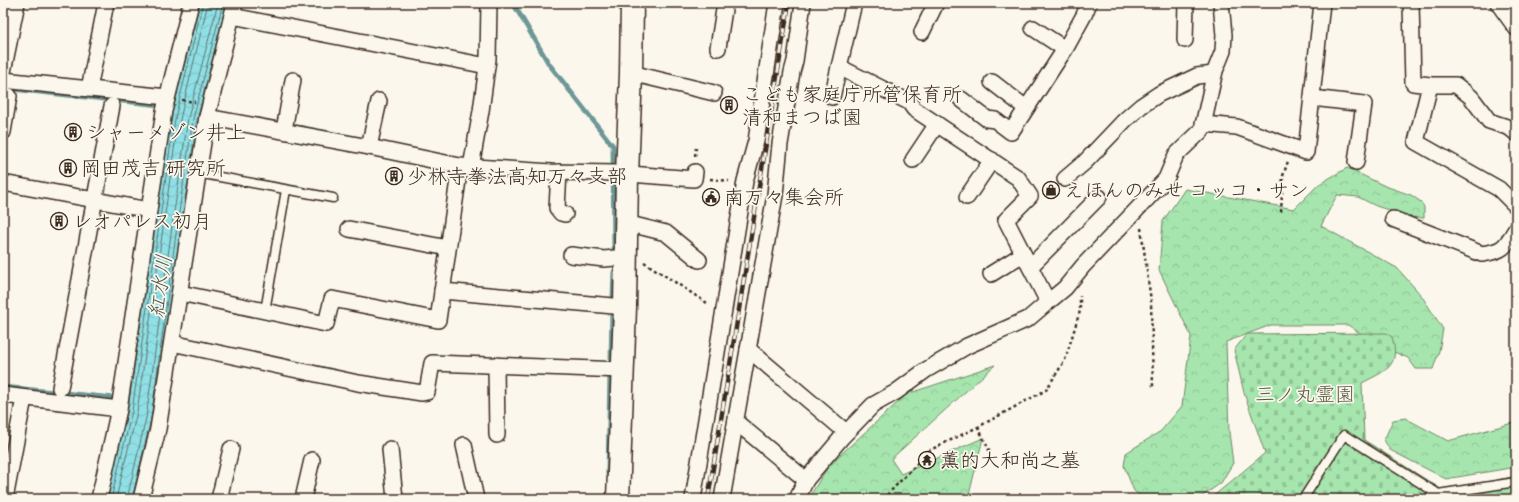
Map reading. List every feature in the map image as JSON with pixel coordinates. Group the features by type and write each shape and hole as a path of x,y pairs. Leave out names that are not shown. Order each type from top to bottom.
{"street":[{"path":"3,72 17,3"},
{"path":"89,89 106,3"},
{"path":"99,499 119,409 164,111 174,98 191,3"},
{"path":"180,293 326,324 332,299 438,320 448,248 465,166 481,111 487,66 489,3"},
{"path":"618,499 625,307 626,223 617,174 631,73 632,3"},
{"path":"718,48 725,3"},
{"path":"693,499 745,182 756,141 777,3"},
{"path":"722,499 774,195 780,144 795,61 803,3"},
{"path":"832,97 854,3"},
{"path":"922,32 936,3"},
{"path":"961,99 987,119 995,120 1011,132 1065,49 1089,3"},
{"path":"1185,40 1186,3"},
{"path":"797,499 806,480 846,432 873,405 896,392 926,370 966,346 1028,319 1065,288 1082,266 1166,179 1176,155 1202,130 1214,74 1223,51 1221,3"},
{"path":"1203,124 1237,127 1306,152 1322,3"},
{"path":"1411,3 1413,83 1430,85 1456,85 1470,97 1489,121 1510,128 1516,133"},
{"path":"1498,3 1516,28"},
{"path":"141,499 158,429 198,173 205,110 233,10 487,66"},
{"path":"1033,28 1065,49"},
{"path":"839,67 909,102 914,109 1018,178 1030,196 1006,220 1048,302"},
{"path":"631,73 714,93"},
{"path":"1065,179 1086,162 1140,106 1159,94 1197,76 1214,74"},
{"path":"3,80 174,98"},
{"path":"284,130 293,80"},
{"path":"992,82 1026,108"},
{"path":"1430,85 1416,142 1499,188 1516,206"},
{"path":"3,132 9,96"},
{"path":"1312,98 1364,104 1356,162"},
{"path":"370,147 378,101"},
{"path":"60,388 96,200 112,106"},
{"path":"205,110 284,130 465,166 559,172 695,175"},
{"path":"913,160 937,124"},
{"path":"967,196 992,160"},
{"path":"559,172 557,208 561,213 565,214"},
{"path":"3,183 149,210"},
{"path":"991,274 1027,261 1099,197"},
{"path":"1393,219 1482,254 1496,252 1505,246 1516,229"},
{"path":"626,223 666,233 699,260"},
{"path":"349,229 448,248"},
{"path":"571,255 604,259 625,257"},
{"path":"442,291 625,307"},
{"path":"172,343 358,383 422,393 427,392 432,363 622,370"},
{"path":"748,349 846,432"},
{"path":"496,365 497,435"},
{"path":"3,395 119,409"},
{"path":"4,499 24,398"},
{"path":"736,422 806,480"},
{"path":"464,445 476,499"},
{"path":"219,499 231,449"},
{"path":"390,449 395,499"},
{"path":"303,499 312,460"}],"lane":[{"path":"198,173 333,198"},
{"path":"265,311 286,190"},
{"path":"1304,499 1344,436 1438,494 1516,482"},
{"path":"1429,499 1434,492"}],"path":[{"path":"174,98 205,110"},
{"path":"1281,212 1283,176 1290,156"},
{"path":"695,175 745,182"},
{"path":"1138,208 1151,301 1153,387"},
{"path":"625,257 634,256 707,303"},
{"path":"887,496 930,450 978,427 1046,390 1065,360 1080,311 1082,266"},
{"path":"978,427 990,452"}],"green space":[{"path":"1347,168 1385,186 1411,195 1421,202 1424,207 1424,218 1410,217 1376,206 1358,197 1337,195 1321,226 1397,268 1421,295 1443,329 1439,351 1433,369 1416,369 1408,358 1378,345 1348,325 1271,325 1226,342 1229,432 1233,463 1221,483 1198,499 1145,499 1134,491 1124,466 1126,453 1161,431 1182,406 1191,336 1159,270 1163,221 1185,189 1294,209 1319,184"},
{"name":"三ノ丸霊園","path":"1386,333 1392,337 1394,347 1393,362 1384,371 1362,383 1364,440 1444,491 1516,476 1516,499 1210,499 1265,453 1244,393 1234,350 1247,334"},
{"path":"995,365 891,459 901,474 983,438 968,499 808,499 829,465 907,394"},
{"path":"1405,418 1448,441 1516,422 1516,467 1446,479 1390,450 1384,440 1393,420"}],"water":[{"name":"紅水川","path":"200,3 227,3 197,119 155,420 135,499 106,499 128,410 172,113"}],"waterway":[{"path":"513,3 549,64 613,146 614,249"},
{"path":"3,88 160,105"},
{"path":"613,299 614,272"},
{"path":"611,363 612,312"},
{"path":"608,474 610,375"},
{"path":"3,387 114,398"}],"railway":[{"path":"708,499 789,3"}],"place":[{"name":"こども家庭庁所管保育所 清和まつば園","path":"729,105"},
{"name":"シャーメゾン井上","path":"73,132"},
{"name":"岡田茂吉 研究所","path":"68,168"},
{"name":"少林寺拳法高知万々支部","path":"394,176"},
{"name":"えほんのみせ コッコ・サン","path":"1051,190"},
{"name":"南万々集会所","path":"711,197"},
{"name":"レオパレス初月","path":"59,221"},
{"name":"薫的大和尚之墓","path":"927,460"}]}
